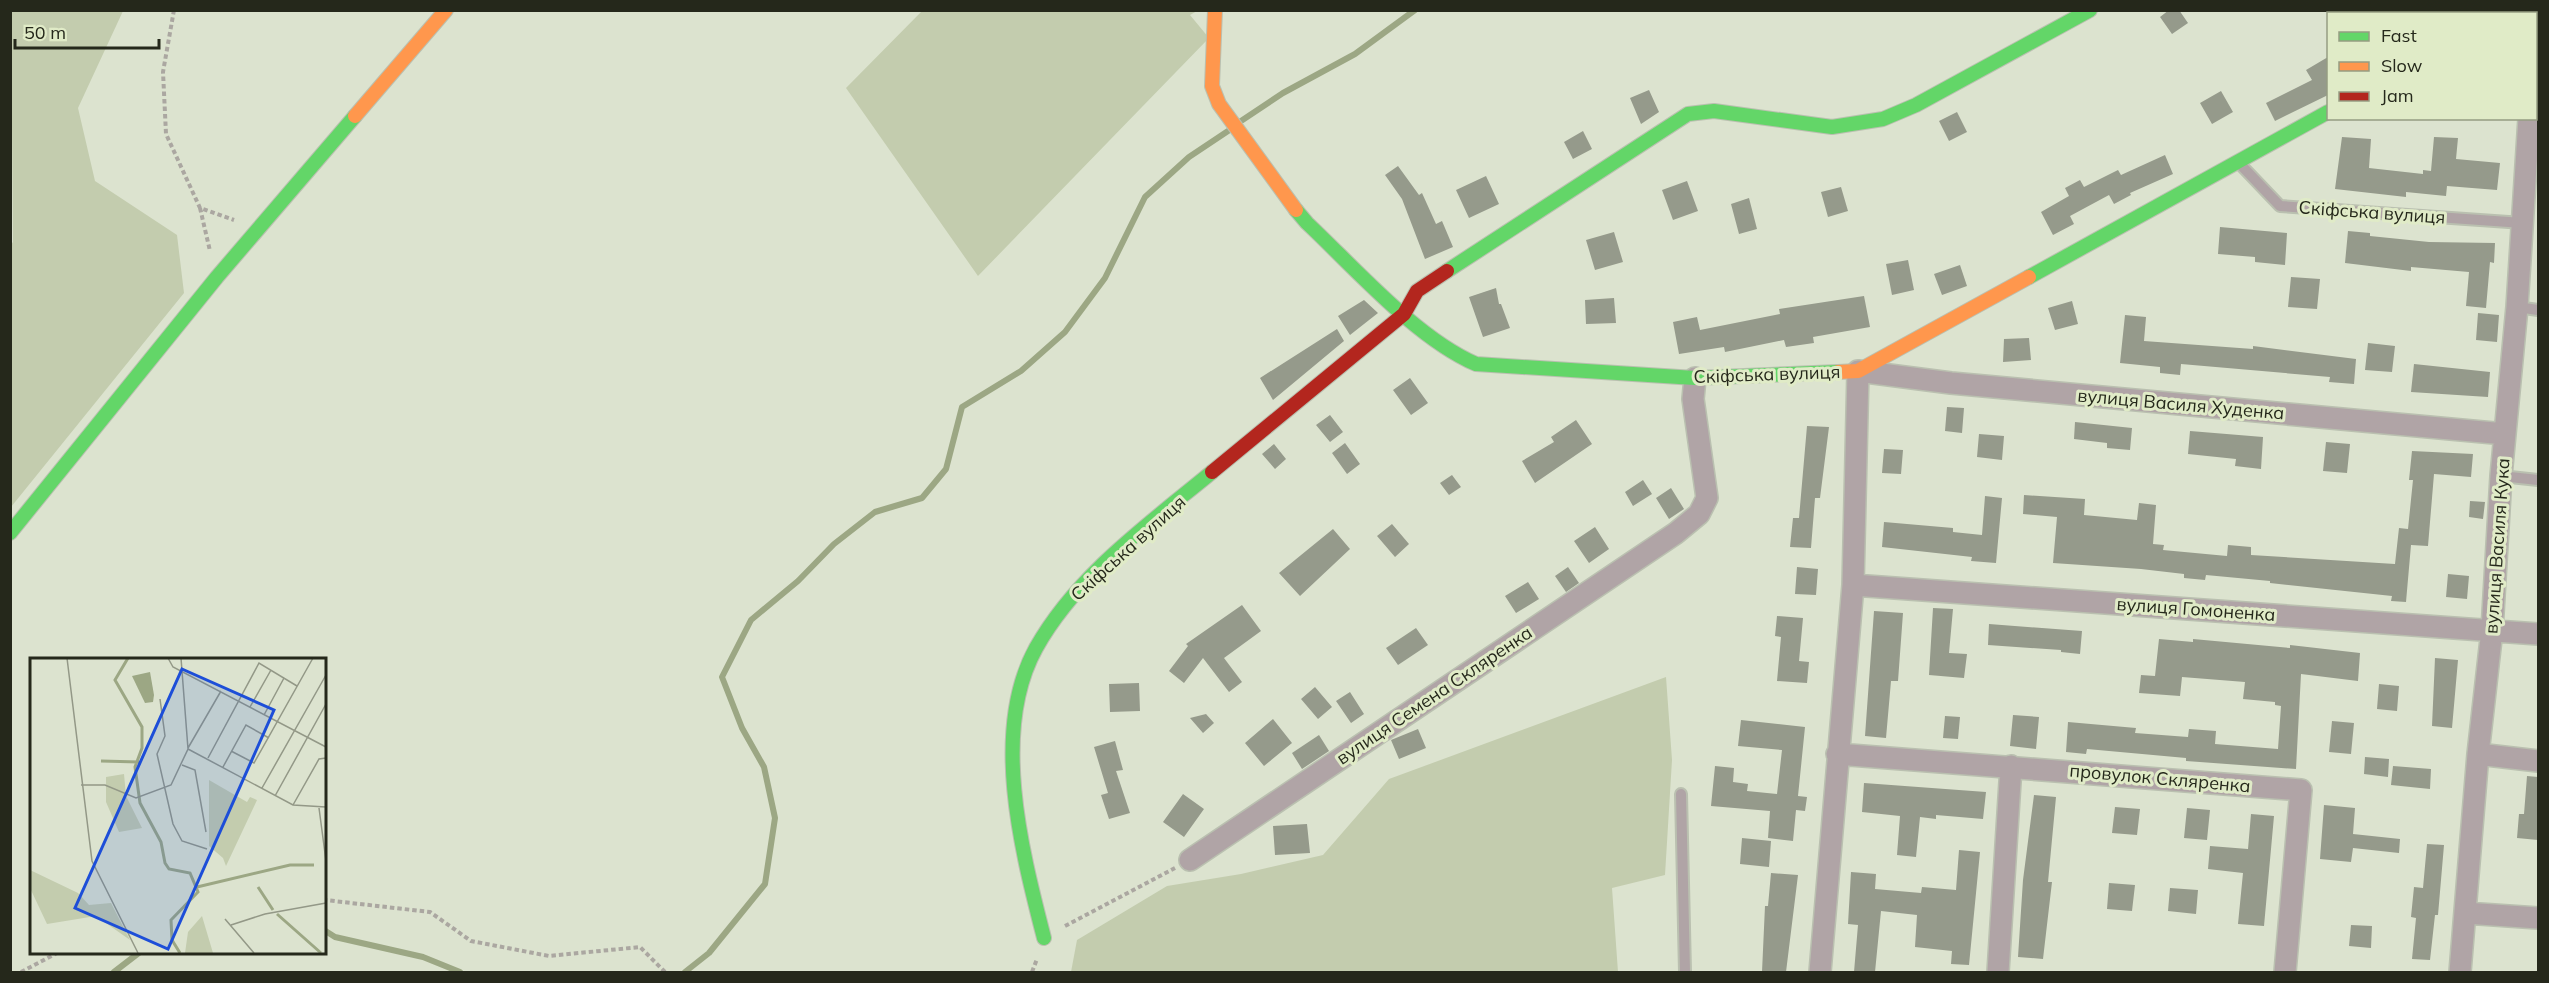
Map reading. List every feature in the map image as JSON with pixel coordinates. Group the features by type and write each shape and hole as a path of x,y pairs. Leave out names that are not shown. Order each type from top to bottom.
{"street":[{"path":"10,533 217,278 446,10"},
{"name":"Скіфська вулиця","path":"1215,10 1212,86 1219,104 1274,181 1307,223 1404,314 1453,354 1476,364 1695,378 1858,370 2327,113"},
{"name":"Скіфська вулиця","path":"1044,938 1027,875 1015,790 1015,717 1021,683 1036,647 1075,593 1134,538 1404,314 1417,291 1688,114 1714,111 1832,127 1883,119 1916,105 2090,10"},
{"name":"вулиця Василя Кука","path":"2460,972 2478,754 2492,630 2501,476 2523,223 2533,144 2529,120"},
{"path":"1820,972 1836,754 1853,585 1858,370"},
{"name":"вулиця Василя Худенка","path":"1858,370 1951,383 2505,434"},
{"name":"вулиця Семена Скляренка","path":"1190,860 1676,533 1699,514 1707,498 1693,399 1695,378"},
{"name":"вулиця Гомоненка","path":"1853,585 2538,634"},
{"name":"провулок Скляренка","path":"1836,754 2011,765 2301,789 2285,972"},
{"path":"2478,754 2538,761"},
{"path":"1998,972 2011,765"},
{"path":"2466,913 2538,918"}],"lane":[{"name":"Скіфська вулиця","path":"2238,162 2280,206 2523,223"},
{"path":"2517,307 2538,310"},
{"path":"2501,476 2538,480"},
{"path":"1681,794 1685,972"}],"path":[{"path":"174,10 163,72 166,134 200,208 217,278"},
{"path":"200,208 231,220 268,219"},
{"path":"1044,938 1190,860"},
{"path":"326,900 430,912 471,941 549,956 640,947 665,972"},
{"path":"21,972 54,953"}],"green space":[{"path":"11,10 123,11 78,108 95,181 177,235 184,293 11,507 10,246 13,242"},
{"path":"922,11 1197,11 1190,15 1209,38 978,276 846,88"},
{"path":"1666,677 1672,760 1665,875 1612,888 1618,972 1071,972 1077,940 1167,886 1241,874 1323,855 1389,779"}],"building":[{"path":"2169,10 2179,10 2188,23 2172,34 2160,17"},
{"path":"2327,58 2327,95 2275,121 2266,103 2312,80 2306,70"},
{"path":"1649,90 1659,112 1641,124 1630,98"},
{"path":"2221,91 2233,112 2212,124 2200,103"},
{"path":"1957,112 1967,132 1949,141 1939,121"},
{"path":"1583,131 1592,149 1573,159 1564,142"},
{"path":"2342,137 2371,139 2369,168 2423,174 2423,170 2431,171 2434,137 2458,138 2456,159 2500,163 2497,190 2447,186 2446,196 2406,192 2406,197 2335,189"},
{"path":"2165,155 2173,174 2130,193 2131,195 2114,204 2109,195 2070,216 2074,224 2053,235 2041,212 2069,196 2065,188 2080,180 2084,187 2118,170 2121,175"},
{"path":"1398,166 1419,195 1422,193 1436,224 1442,221 1453,247 1425,259 1402,199 1385,175"},
{"path":"1486,176 1499,204 1469,218 1456,190"},
{"path":"1687,181 1698,211 1673,220 1662,190"},
{"path":"1841,187 1848,211 1828,217 1821,192"},
{"path":"1749,198 1757,229 1739,234 1731,204"},
{"path":"2220,227 2287,233 2285,265 2255,262 2255,257 2218,254"},
{"path":"2348,231 2370,233 2370,236 2429,242 2495,243 2494,263 2490,262 2486,308 2466,306 2469,272 2411,267 2411,271 2345,263"},
{"path":"1614,232 1623,262 1595,270 1586,240"},
{"path":"1908,260 1914,290 1892,295 1886,264"},
{"path":"1960,265 1967,286 1942,295 1934,274"},
{"path":"2291,277 2320,279 2317,309 2288,307"},
{"path":"1496,288 1499,304 1501,304 1510,328 1483,337 1469,297"},
{"path":"1864,296 1870,327 1813,337 1814,343 1786,347 1784,340 1725,352 1724,347 1679,354 1673,322 1697,317 1700,330 1780,314 1779,309"},
{"path":"1614,298 1616,323 1586,324 1585,300"},
{"path":"1364,300 1378,313 1350,335 1338,316"},
{"path":"2072,301 2078,324 2055,330 2048,308"},
{"path":"2478,313 2499,315 2497,342 2476,340"},
{"path":"2125,315 2146,317 2144,341 2253,349 2253,346 2356,359 2354,384 2329,382 2330,377 2181,364 2180,375 2160,373 2160,367 2120,363"},
{"path":"1337,329 1344,341 1273,400 1260,378"},
{"path":"2029,338 2031,360 2003,362 2004,339"},
{"path":"2368,343 2395,346 2392,372 2365,370"},
{"path":"2414,364 2490,372 2488,397 2411,392"},
{"path":"1410,378 1428,403 1411,415 1393,390"},
{"path":"1947,407 1964,408 1962,433 1945,431"},
{"path":"1330,415 1343,432 1330,442 1316,425"},
{"path":"1576,420 1592,444 1535,483 1522,461 1554,442 1551,437"},
{"path":"2075,422 2132,428 2130,450 2107,448 2107,443 2074,439"},
{"path":"1807,426 1829,427 1820,498 1815,498 1811,548 1790,547 1793,518 1799,518"},
{"path":"2190,431 2263,437 2261,469 2235,466 2236,459 2188,454"},
{"path":"1979,434 2004,436 2002,460 1977,457"},
{"path":"2326,442 2350,444 2347,473 2323,471"},
{"path":"1345,443 1360,464 1347,474 1332,453"},
{"path":"1274,444 1286,459 1275,469 1262,454"},
{"path":"1884,449 1903,450 1901,474 1882,473"},
{"path":"2412,451 2473,454 2471,477 2434,474 2428,546 2411,545 2406,602 2391,601 2392,596 2270,583 2270,581 2206,575 2205,580 2184,578 2184,574 2141,569 2053,563 2057,517 2023,514 2024,495 2085,499 2084,515 2137,520 2139,503 2156,505 2153,544 2164,545 2163,550 2227,556 2228,545 2251,547 2251,555 2395,564 2399,528 2408,529 2413,480 2409,480"},
{"path":"1452,475 1461,487 1449,495 1440,483"},
{"path":"1643,480 1652,494 1633,506 1625,492"},
{"path":"1671,488 1684,509 1669,519 1656,498"},
{"path":"1985,496 2002,498 1996,563 1971,561 1972,557 1882,547 1884,522 1953,528 1953,532 1982,535"},
{"path":"2470,501 2485,502 2483,519 2469,517"},
{"path":"1392,524 1409,544 1395,557 1377,536"},
{"path":"1595,527 1609,549 1589,563 1574,541"},
{"path":"1333,529 1350,549 1300,596 1279,573"},
{"path":"1568,567 1579,583 1566,592 1555,576"},
{"path":"1797,567 1818,569 1816,595 1795,594"},
{"path":"2448,574 2469,576 2467,599 2446,597"},
{"path":"1528,582 1539,599 1516,613 1505,596"},
{"path":"1242,605 1261,631 1224,658 1242,682 1229,692 1203,658 1184,683 1169,671 1188,646 1186,644"},
{"path":"1933,608 1953,609 1949,653 1967,654 1964,678 1929,675"},
{"path":"1874,611 1903,613 1898,681 1891,681 1886,738 1865,736"},
{"path":"1777,616 1803,618 1799,661 1809,662 1807,683 1777,681 1781,637 1775,636"},
{"path":"1989,624 2082,631 2080,654 2061,652 2061,650 1988,645"},
{"path":"1416,628 1428,645 1398,665 1386,648"},
{"path":"2159,639 2193,642 2193,639 2290,648 2290,645 2360,653 2358,681 2301,674 2296,769 2186,761 2186,758 2087,749 2086,754 2066,752 2068,722 2136,728 2135,733 2188,737 2189,729 2216,731 2215,744 2278,749 2281,706 2275,705 2275,702 2243,699 2245,682 2182,677 2180,696 2139,693 2141,675 2155,676"},
{"path":"2435,658 2458,660 2452,728 2432,726"},
{"path":"1139,683 1140,711 1110,712 1109,684"},
{"path":"2379,684 2399,686 2397,711 2377,709"},
{"path":"1315,687 1332,707 1318,719 1301,699"},
{"path":"1350,692 1364,714 1351,723 1336,701"},
{"path":"1206,714 1214,723 1203,733 1190,718"},
{"path":"2013,715 2039,717 2036,749 2010,746"},
{"path":"1945,716 1960,717 1958,739 1943,738"},
{"path":"1273,719 1292,743 1264,766 1245,743"},
{"path":"1741,720 1805,727 1798,796 1807,797 1805,811 1796,810 1793,841 1768,838 1770,811 1711,806 1715,766 1734,768 1733,782 1748,784 1747,791 1777,794 1782,750 1738,746"},
{"path":"2332,721 2354,723 2351,754 2329,752"},
{"path":"1418,729 1426,748 1399,759 1391,740"},
{"path":"1319,735 1329,751 1302,769 1292,753"},
{"path":"1115,741 1123,770 1116,771 1130,813 1109,819 1101,795 1108,793 1094,747"},
{"path":"2365,757 2389,759 2388,777 2364,774"},
{"path":"2393,766 2431,769 2430,789 2391,785"},
{"path":"2527,776 2538,777 2538,840 2517,838 2519,814 2524,814"},
{"path":"1864,783 1986,792 1983,819 1936,815 1936,819 1920,817 1916,857 1897,855 1900,816 1862,812"},
{"path":"1183,794 1204,809 1184,837 1163,822"},
{"path":"2034,795 2056,797 2048,882 2052,882 2043,959 2018,957 2023,880"},
{"path":"2324,805 2355,808 2353,834 2400,839 2399,853 2353,848 2351,862 2320,859"},
{"path":"2115,807 2140,809 2137,835 2112,833"},
{"path":"2187,808 2210,810 2207,840 2184,838"},
{"path":"2251,814 2274,816 2264,926 2238,924 2243,873 2208,869 2210,846 2248,849"},
{"path":"1307,824 1310,853 1275,855 1273,826"},
{"path":"1742,838 1771,841 1769,867 1740,864"},
{"path":"2427,844 2444,845 2438,915 2435,915 2430,960 2412,959 2416,918 2411,917 2414,887 2423,888"},
{"path":"1959,850 1980,852 1969,965 1951,964 1952,951 1915,947 1917,915 1881,911 1875,972 1854,972 1858,925 1848,924 1851,872 1876,874 1875,889 1921,893 1922,887 1956,890"},
{"path":"1771,873 1798,875 1786,972 1762,972 1765,906 1768,906"},
{"path":"2109,883 2135,885 2132,911 2107,909"},
{"path":"2170,888 2198,890 2196,914 2168,911"},
{"path":"2351,925 2372,926 2371,948 2349,946"}],"waterway":[{"path":"1241,121 1283,93 1355,54 1415,10"},
{"path":"685,972 709,953 765,884 775,818 764,767 742,728 722,677 751,620 798,581 834,544 875,512 922,498 946,469 962,407 1021,371 1065,332 1105,278 1145,197 1189,157 1228,131"},
{"path":"326,931 335,937 423,957 460,972"},
{"path":"114,972 139,953"}],"traffic: fast":[{"path":"1447,271 1688,114 1714,111 1832,127 1883,119 1916,105 2090,10"},
{"path":"2029,277 2327,113"},
{"path":"10,533 217,277 355,116"},
{"path":"1296,210 1366,281 1409,320 1453,352 1476,364 1695,378 1838,372"},
{"path":"1044,938 1027,868 1014,792 1015,716 1022,681 1036,648 1072,597 1139,531 1212,472"}],"traffic: slow":[{"path":"355,116 446,10"},
{"path":"1215,10 1212,86 1219,104 1296,210"},
{"path":"1838,372 1858,371 2029,277"}],"traffic: jam":[{"path":"1212,472 1404,314 1417,291 1447,271"}]}
